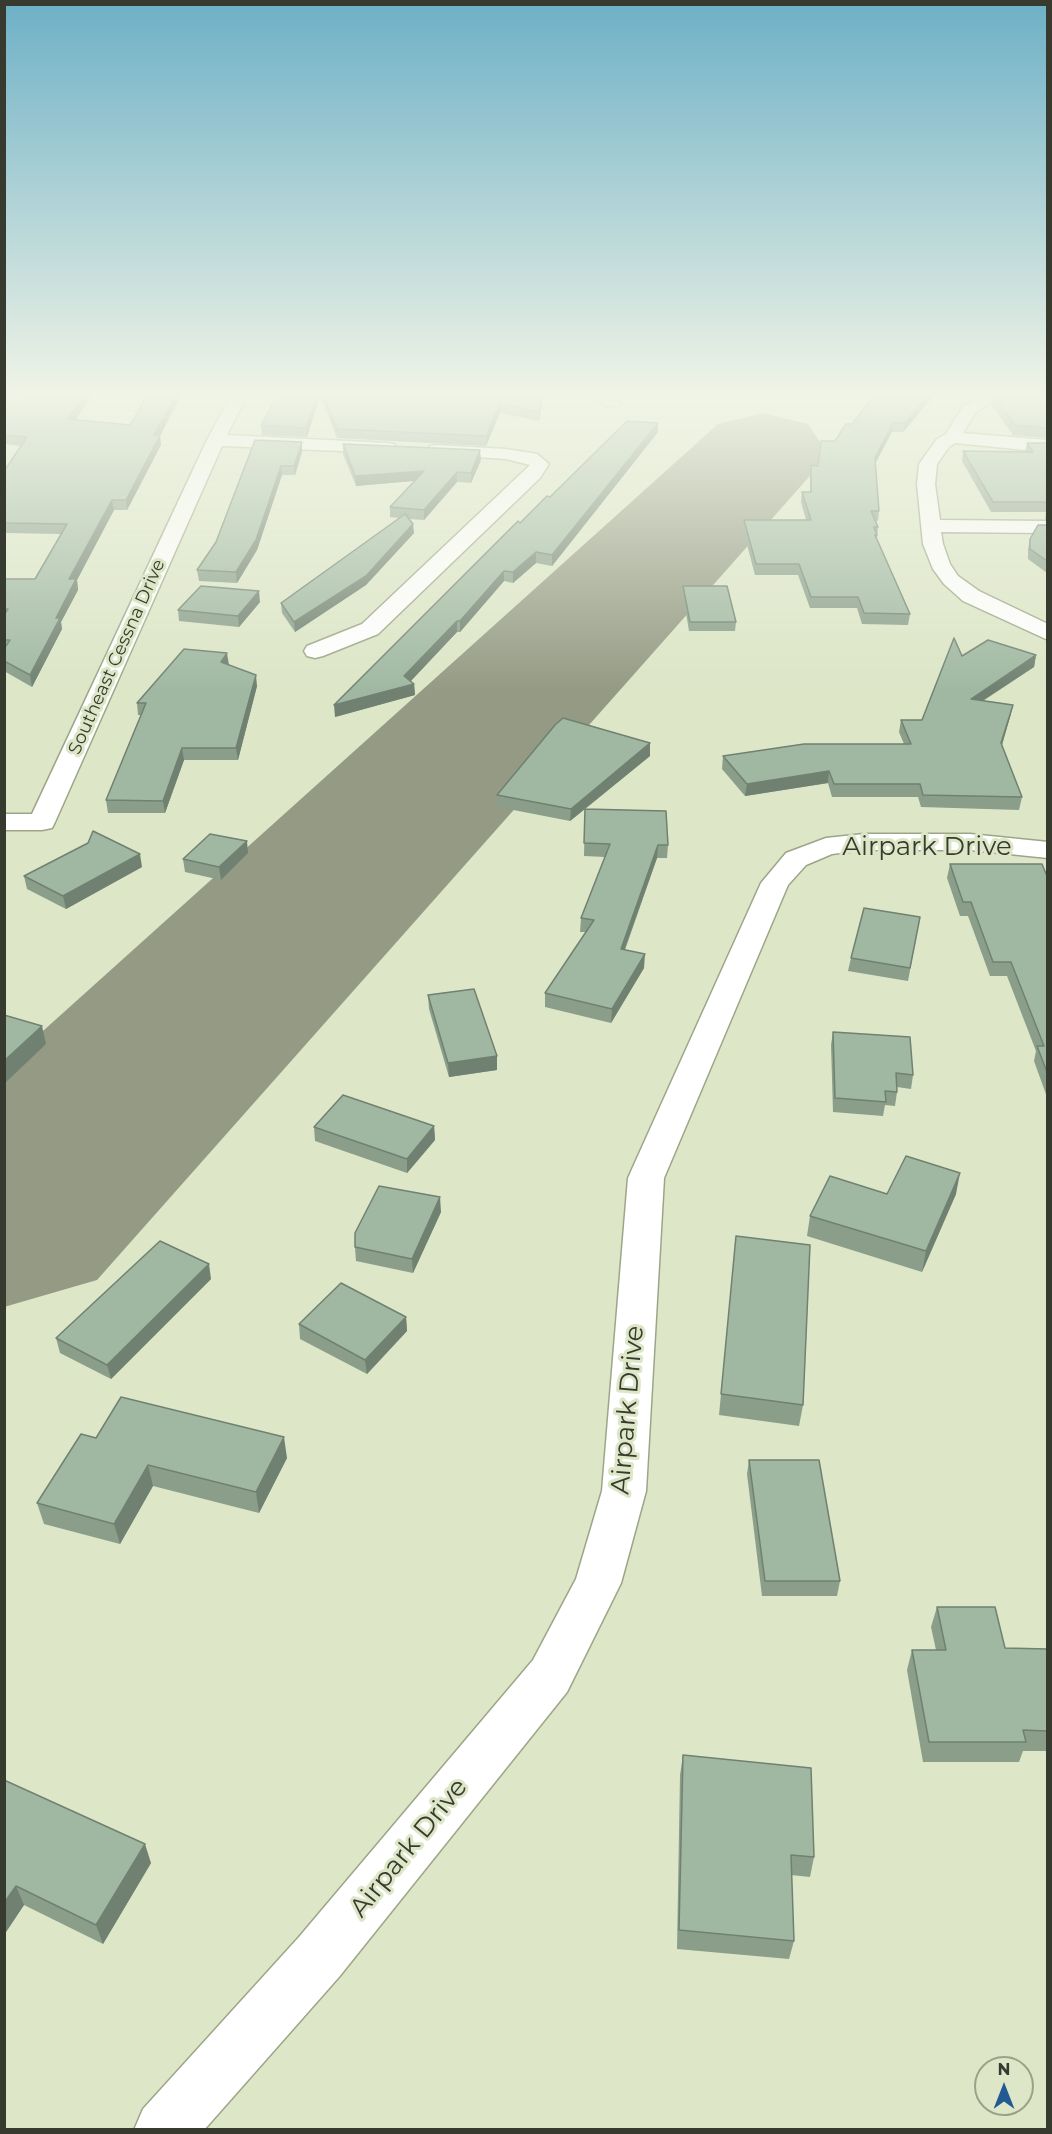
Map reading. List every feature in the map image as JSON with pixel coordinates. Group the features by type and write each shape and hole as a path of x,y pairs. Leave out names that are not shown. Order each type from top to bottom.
{"street":[{"name":"Southeast Cessna Drive","path":"4,822 42,822 192,493"},
{"path":"315,651 370,629 514,493"},
{"path":"927,493 929,517 933,526 933,544 940,565 951,580 971,596 1047,633"},
{"path":"933,526 1047,527"},
{"name":"Airpark Drive","path":"164,2130 319,1957 550,1676 598,1583 624,1491 646,1178 775,883 796,859 826,846 864,842 970,842 1047,850"}],"building":[{"path":"4,493 130,493 126,500 112,500 69,579 76,579 56,618 60,618 30,675 4,661 4,649 10,640 4,640 4,615 8,609 4,609 4,579 35,579 67,524 4,523"},
{"path":"235,493 272,493 256,540 236,572 197,570 216,542"},
{"path":"404,493 439,493 424,510 390,507"},
{"path":"554,493 602,493 552,555 536,552 513,572 504,571 460,621 457,621 404,676 414,684 334,705 518,521 520,523 547,496 550,497"},
{"path":"802,493 878,493 879,511 871,511 878,527 874,527 877,535 875,535 910,614 864,613 858,597 811,597 799,564 756,564 744,520 811,520"},
{"path":"987,493 1047,493 1047,502 993,502"},
{"path":"405,514 413,524 366,576 294,622 281,603"},
{"path":"1038,525 1047,525 1047,561 1030,549 1030,539"},
{"path":"201,586 259,591 238,616 178,610"},
{"path":"683,586 727,586 736,622 690,622"},
{"path":"954,638 962,656 988,640 1036,655 971,699 1013,705 1001,743 1022,797 923,795 920,784 834,784 829,771 747,784 723,756 804,744 911,744 901,720 922,720"},
{"path":"184,649 227,653 221,662 256,675 236,748 182,748 163,801 106,800 146,703 137,703"},
{"path":"563,718 650,743 571,809 497,795 555,725"},
{"path":"585,809 666,811 668,845 658,845 621,949 645,954 612,1009 545,993 594,920 581,918 610,844 584,843"},
{"path":"93,831 140,854 63,896 24,876 88,843"},
{"path":"210,834 247,841 219,867 183,859"},
{"path":"950,864 1042,864 1047,876 1047,1072 1037,1046 1044,1046 1011,962 993,962 971,902 963,902"},
{"path":"864,908 920,917 910,968 851,958"},
{"path":"474,989 497,1056 448,1063 428,995"},
{"path":"4,1015 42,1026 4,1061"},
{"path":"833,1032 910,1037 913,1075 896,1073 897,1092 885,1091 886,1102 835,1098"},
{"path":"343,1095 434,1126 407,1159 314,1127"},
{"path":"906,1156 960,1173 926,1251 810,1216 830,1176 887,1194"},
{"path":"379,1186 440,1197 412,1259 355,1247 355,1233"},
{"path":"736,1236 810,1245 803,1405 721,1394"},
{"path":"160,1241 209,1264 107,1365 56,1338"},
{"path":"341,1283 406,1317 365,1360 299,1324"},
{"path":"121,1397 284,1437 256,1492 148,1465 114,1524 37,1503 81,1434 96,1438"},
{"path":"749,1460 819,1460 840,1581 765,1581"},
{"path":"937,1607 995,1607 1005,1648 1047,1649 1047,1731 1023,1730 1026,1742 929,1742 912,1650 946,1650"},
{"path":"683,1755 811,1768 814,1857 791,1855 794,1941 679,1930"},
{"path":"4,1780 145,1844 96,1925 16,1886 4,1903"}],"runway":[{"path":"4,1215 722,493"}]}
